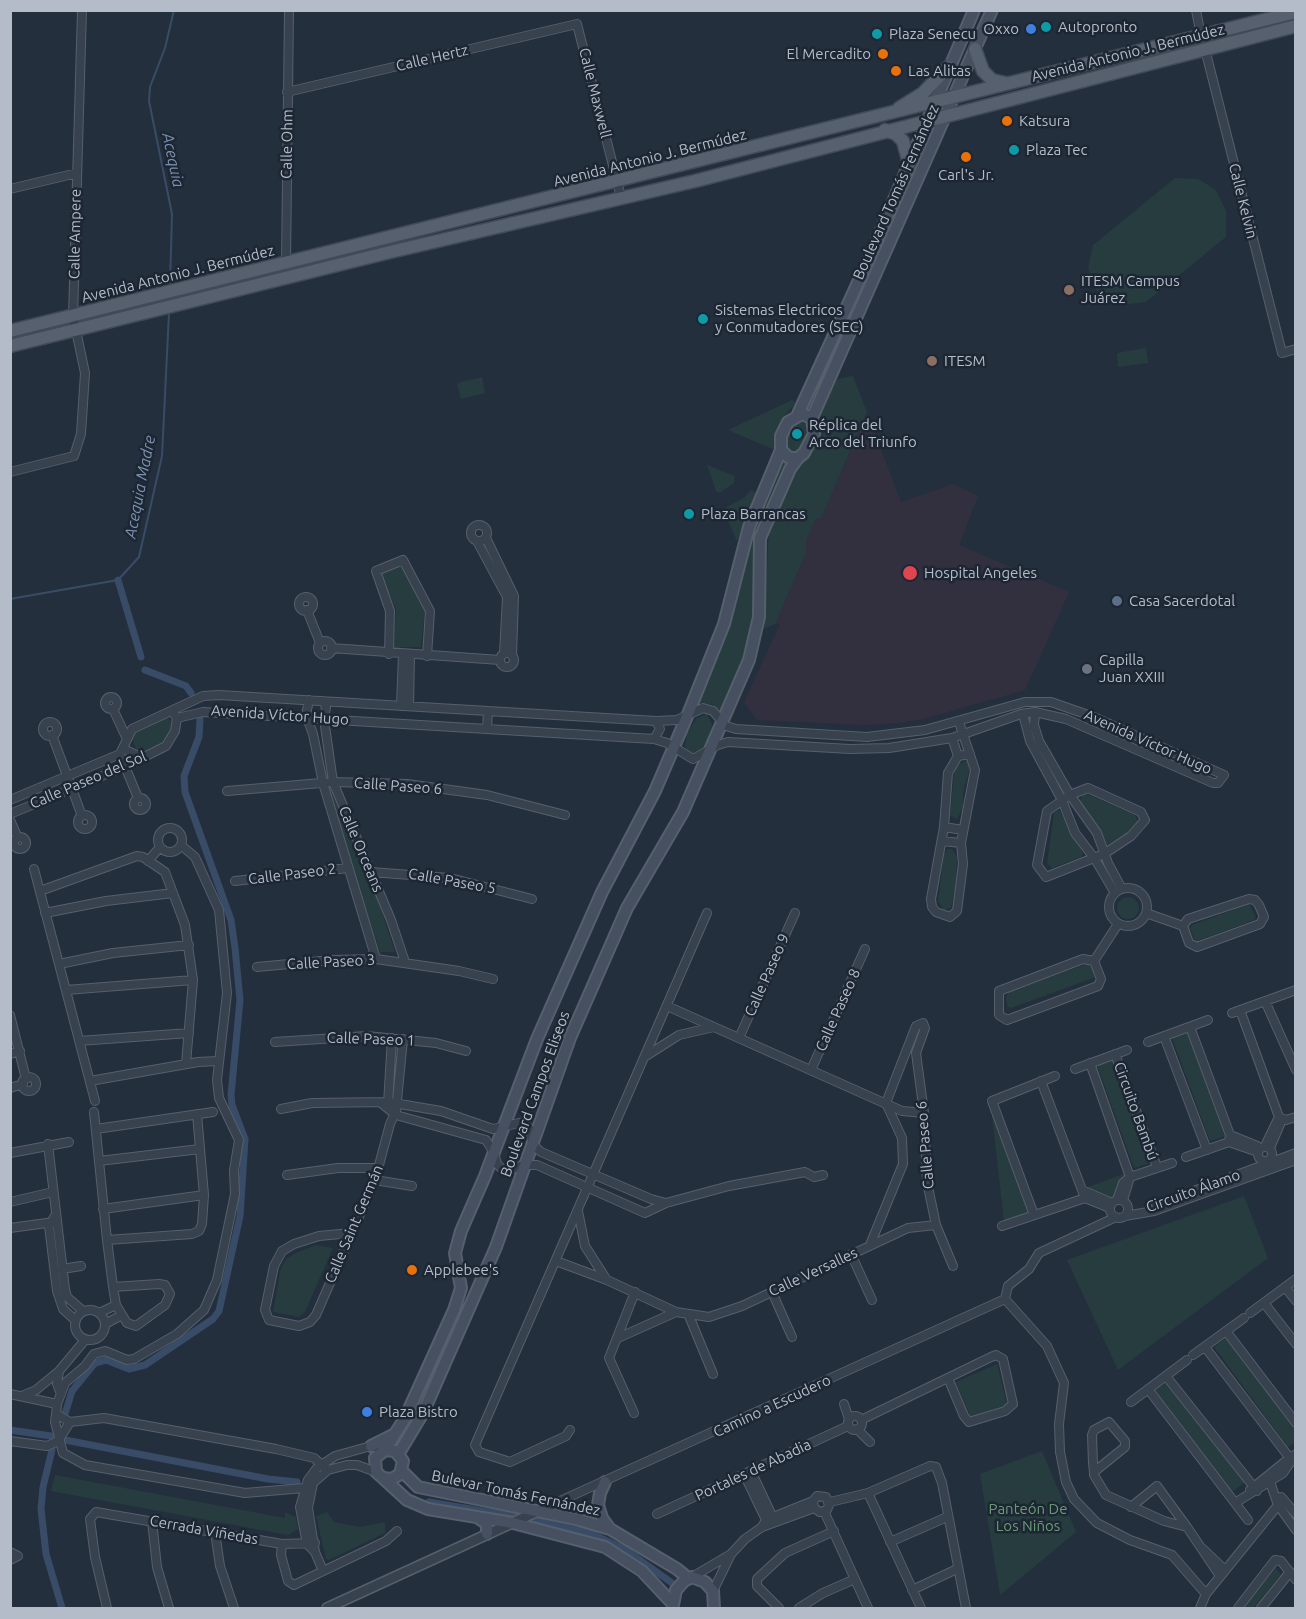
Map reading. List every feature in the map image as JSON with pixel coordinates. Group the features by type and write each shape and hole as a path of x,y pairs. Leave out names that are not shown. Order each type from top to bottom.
{"main road":[{"name":"Boulevard Tomás Fernández","path":"798,414 875,244 974,10"},
{"name":"Boulevard Tomás Fernández","path":"812,418 992,10"},
{"name":"Avenida Antonio J. Bermúdez","path":"10,331 1296,12"},
{"name":"Avenida Antonio J. Bermúdez","path":"10,346 621,196 715,176 885,130 1296,26"},
{"path":"975,49 982,71 992,80 1010,84"},
{"path":"890,114 923,93 951,62 958,67 968,65"},
{"path":"885,130 903,141 909,163"},
{"path":"579,191 582,207"},
{"path":"875,244 888,250"},
{"path":"674,748 724,624 749,527 781,450 784,430 798,414 812,418 815,429 812,442 790,469 760,538 758,628 749,660 710,750"},
{"path":"781,450 789,458 798,458"},
{"name":"Boulevard Campos Eliseos","path":"383,1451 398,1431 454,1310 461,1288 456,1259 458,1240 537,1039 602,892 655,791 674,748"},
{"name":"Boulevard Campos Eliseos","path":"399,1453 423,1413 496,1247 523,1165 570,1038 627,908 683,812 710,750"},
{"path":"371,1446 398,1431"},
{"path":"383,1451 399,1453 403,1461 402,1471 396,1477 380,1475 375,1458 383,1451"},
{"name":"Bulevar Tomás Fernández","path":"402,1471 418,1487 610,1529 690,1578 705,1582 713,1591"},
{"name":"Bulevar Tomás Fernández","path":"380,1475 414,1504 477,1517 516,1521 567,1535 615,1552 642,1571 674,1606"},
{"path":"605,1482 598,1505 602,1518 610,1529"},
{"path":"477,1517 487,1524 487,1534"},
{"path":"674,1606 676,1590 690,1578"},
{"path":"713,1591 714,1608"}],"street":[{"name":"Calle Ampere","path":"10,472 74,456 83,424 85,384 73,315 82,10"},
{"name":"Calle Ohm","path":"288,278 286,262 289,10"},
{"path":"1196,10 1201,36"},
{"name":"Calle Hertz","path":"288,92 577,24"},
{"name":"Calle Maxwell","path":"577,24 621,196"},
{"name":"Calle Kelvin","path":"1205,49 1282,353 1296,349"},
{"path":"10,189 77,173"},
{"path":"307,610 320,643 318,648 322,654 328,654 331,648 427,656 505,656 510,596 486,538 487,530 478,525 471,532 510,596"},
{"path":"477,541 486,538"},
{"path":"389,654 391,616 376,575 377,569 400,560 406,562 430,611 427,656"},
{"path":"405,706 407,655"},
{"name":"Avenida Víctor Hugo","path":"203,696 323,700 656,720 677,720 688,714 708,708 721,722 736,729 867,737 898,735 959,722 1025,702 1051,702 1105,722 1224,775 1218,783 1213,783 1099,735 1066,718 1035,712 952,738 868,749 728,742 693,759 654,739 206,712 203,696"},
{"name":"Calle Paseo del Sol","path":"122,752 126,737 132,729 203,696"},
{"name":"Calle Orceans","path":"309,700 305,710 313,734 323,783 376,959"},
{"name":"Calle Orceans","path":"323,700 327,711 324,719 325,734 333,782 405,962"},
{"path":"192,703 195,712"},
{"path":"1066,718 1070,708"},
{"path":"113,709 126,737"},
{"path":"171,709 177,718 195,712 206,712"},
{"path":"487,729 488,711"},
{"path":"1035,712 1036,731 1044,748 1070,795 1092,825 1104,854 1118,891 1109,910 1119,924"},
{"path":"1023,714 1025,728 1035,752 1062,800 1075,833 1118,891"},
{"name":"Calle Paseo del Sol","path":"10,814 69,787 126,766 165,746 175,731 177,718"},
{"path":"654,739 660,729 656,720"},
{"path":"952,738 958,756 948,773 944,827 931,904 936,912 950,917 957,911 963,864 961,843 975,775 974,763 959,722"},
{"path":"1099,735 1105,722"},
{"path":"313,734 325,734"},
{"path":"52,735 69,787 82,816"},
{"path":"867,737 868,749"},
{"path":"1035,752 1044,748"},
{"path":"122,752 138,798"},
{"name":"Calle Paseo del Sol","path":"10,800 67,778 122,752 142,758"},
{"path":"958,756 970,754"},
{"name":"Calle Paseo 6","path":"227,791 333,782 374,782 446,788 565,815"},
{"path":"1088,788 1144,816 1145,820 1131,836 1104,854 1054,876 1046,877 1037,865 1047,811 1070,795 1088,788"},
{"path":"10,820 18,838"},
{"path":"944,827 963,830"},
{"path":"156,866 162,849 160,833 169,828 176,830 182,835 182,846 195,857 219,910 228,998 218,1061 219,1098 239,1140 234,1170 235,1194 223,1257 204,1310 177,1334 134,1359 128,1360 105,1351 94,1354 85,1366 65,1383 57,1404 54,1422 58,1441 63,1453 85,1465 245,1493 304,1488"},
{"path":"942,842 961,843"},
{"path":"162,849 174,852 182,846"},
{"path":"148,861 162,849"},
{"path":"40,891 137,856 156,866 167,876 185,925 193,980 186,1064"},
{"name":"Calle Paseo 2","path":"235,881 348,868"},
{"path":"34,869 95,1101"},
{"name":"Calle Paseo 5","path":"370,872 450,878 532,899"},
{"path":"1118,891 1134,890 1143,896 1146,913"},
{"path":"45,913 173,892"},
{"path":"1249,899 1255,900 1264,916 1260,924 1197,947 1189,943 1183,926 1188,919 1249,899"},
{"path":"570,1430 566,1436 507,1463 479,1452 476,1440 707,913"},
{"name":"Calle Paseo 9","path":"739,1038 795,913"},
{"path":"1119,924 1134,925 1146,913"},
{"path":"1146,913 1183,926"},
{"path":"1094,961 1119,924"},
{"path":"59,964 113,953 189,945"},
{"name":"Calle Paseo 8","path":"812,1070 865,949"},
{"name":"Calle Paseo 3","path":"257,967 332,960 376,959 459,970 493,980"},
{"path":"1083,959 1094,961 1101,980 1092,990 1007,1020 999,1015 999,991 1083,959"},
{"path":"66,990 193,980"},
{"path":"1259,1164 1281,1118 1236,1011 1296,990"},
{"path":"1265,1001 1296,1070"},
{"path":"667,1006 909,1113 924,1113"},
{"path":"10,1015 20,1051 24,1081 10,1088"},
{"path":"1148,1042 1208,1020"},
{"name":"Calle Paseo 6","path":"906,1050 916,1026 923,1023 925,1028 916,1053 924,1113 927,1182 936,1225 953,1266"},
{"path":"643,1059 669,1040 714,1027"},
{"path":"1186,1157 1230,1139 1190,1027"},
{"path":"79,1041 189,1034"},
{"name":"Calle Paseo 1","path":"275,1042 337,1036 392,1038 466,1051"},
{"path":"1164,1036 1207,1150"},
{"name":"Calle Saint Germán","path":"390,1124 386,1104 392,1038"},
{"name":"Calle Saint Germán","path":"351,1233 319,1236 294,1244 282,1251 278,1258 266,1316 272,1321 293,1326 310,1322 316,1315 375,1180 390,1124 396,1114 404,1039"},
{"path":"886,1103 906,1050 916,1053"},
{"name":"Circuito Bambú","path":"1075,1069 1127,1050"},
{"path":"10,1054 20,1051"},
{"name":"Circuito Bambú","path":"1115,1054 1157,1167"},
{"path":"90,1081 186,1064 218,1061"},
{"name":"Circuito Bambú","path":"1090,1063 1130,1177"},
{"path":"1034,1215 992,1101 1055,1076"},
{"path":"1041,1081 1083,1194"},
{"path":"281,1109 312,1103 398,1103 441,1111 493,1129 503,1128 514,1122 523,1122 529,1128 532,1142 537,1150 651,1199 666,1203"},
{"name":"Calle Versalles","path":"556,1261 607,1280 689,1316 709,1317 723,1314 772,1292 870,1245 903,1164 902,1138 886,1103"},
{"path":"386,1104 396,1114 458,1130 486,1140 494,1153 497,1164 502,1169 510,1170 523,1165 542,1167 588,1186 640,1212 648,1212 666,1203 729,1186 806,1172 814,1177 824,1175"},
{"path":"94,1112 103,1209 113,1287 116,1305 131,1326 136,1326 169,1300 169,1288 159,1284 113,1287"},
{"path":"96,1129 213,1112"},
{"path":"107,1240 196,1233 202,1224 204,1196 197,1114"},
{"path":"1281,1118 1296,1117"},
{"path":"458,1130 462,1118"},
{"path":"472,1135 475,1124"},
{"name":"Circuito Álamo","path":"1230,1139 1294,1161"},
{"path":"10,1153 48,1144 69,1142"},
{"path":"48,1144 54,1192 59,1301 75,1320 76,1332 85,1340"},
{"path":"99,1161 200,1149"},
{"path":"1259,1164 1269,1161 1265,1150"},
{"name":"Circuito Álamo","path":"1126,1213 1148,1208 1259,1164 1296,1154"},
{"path":"542,1167 547,1155"},
{"name":"Circuito Álamo","path":"1126,1213 1154,1211 1294,1161"},
{"path":"561,1175 566,1163"},
{"name":"Circuito Bambú","path":"1115,1203 1130,1177 1172,1163"},
{"name":"Circuito Álamo","path":"1251,1176 1259,1164"},
{"path":"287,1175 338,1168 378,1168"},
{"path":"375,1180 412,1186"},
{"path":"10,1202 54,1192"},
{"path":"1002,1226 1083,1194 1115,1203 1126,1213 1039,1253 1029,1269 1008,1286 1005,1299 1047,1346 1065,1383 1059,1424 1060,1452 1066,1482 1074,1499 1090,1518 1104,1527 1144,1546 1170,1554 1206,1594"},
{"path":"103,1209 204,1196"},
{"path":"1115,1203 1116,1217"},
{"path":"578,1209 585,1246 607,1280"},
{"path":"10,1228 54,1220"},
{"path":"54,1220 67,1297 83,1311"},
{"path":"870,1245 908,1228 936,1225"},
{"path":"851,1254 872,1300"},
{"path":"62,1269 81,1266"},
{"path":"1131,1402 1296,1279"},
{"path":"1285,1287 1296,1301"},
{"path":"634,1413 610,1362 610,1353 635,1292"},
{"path":"772,1292 792,1337"},
{"name":"Camino a Escudero","path":"327,1608 1005,1299"},
{"path":"1264,1303 1296,1344"},
{"path":"99,1313 116,1305"},
{"path":"23,1395 36,1390 59,1371 85,1340 102,1335 105,1324 99,1313 94,1310 83,1311 75,1320"},
{"path":"618,1338 676,1312"},
{"path":"105,1324 122,1315"},
{"path":"689,1316 713,1374"},
{"path":"1226,1331 1296,1423"},
{"path":"1204,1347 1293,1457 1269,1479 1235,1503"},
{"path":"857,1430 861,1420 948,1378 999,1355 1003,1359 1014,1404 1005,1411 969,1422 964,1416 948,1378"},
{"path":"59,1371 57,1384 61,1394"},
{"path":"1166,1376 1255,1489"},
{"path":"1148,1389 1248,1520"},
{"path":"10,1394 57,1404"},
{"path":"844,1404 849,1423 870,1442"},
{"path":"56,1414 70,1422 104,1418 303,1454 325,1467 357,1465 380,1475"},
{"path":"849,1423 856,1416 861,1420"},
{"path":"10,1441 41,1446 58,1441 70,1422"},
{"path":"1094,1472 1125,1447 1125,1441 1109,1422 1092,1432 1094,1472 1096,1480 1106,1495 1164,1521 1187,1527"},
{"name":"Portales de Abadia","path":"657,1514 849,1423"},
{"path":"323,1571 312,1546 304,1507 304,1488 313,1473 341,1454 371,1446 383,1451"},
{"path":"824,1511 830,1502 868,1493 933,1466 937,1468 942,1483 966,1608"},
{"path":"304,1507 313,1483 325,1467"},
{"path":"748,1472 769,1523"},
{"path":"1269,1479 1296,1530"},
{"path":"1131,1507 1157,1486 1222,1573"},
{"path":"868,1493 921,1608"},
{"path":"814,1505 817,1496 824,1495 830,1502"},
{"path":"1200,1608 1206,1594 1280,1502"},
{"path":"1280,1502 1296,1514"},
{"path":"814,1505 824,1511 868,1608"},
{"path":"690,1578 731,1554 769,1523 814,1505"},
{"name":"Cerrada Viñedas","path":"107,1608 95,1557 90,1519 93,1513 282,1544 312,1546"},
{"path":"890,1542 947,1517"},
{"path":"152,1521 157,1566 169,1608"},
{"path":"282,1544 281,1555 291,1584 386,1541 397,1531"},
{"path":"779,1608 757,1586 757,1579 785,1553 834,1531"},
{"path":"215,1532 220,1566 234,1608"},
{"path":"10,1552 18,1556 10,1560"},
{"path":"713,1591 731,1554"},
{"path":"1238,1608 1275,1560 1280,1560 1296,1580"},
{"path":"912,1590 957,1569"},
{"path":"1261,1608 1290,1572"},
{"path":"799,1608 824,1593 855,1579"}],"shaded area":[{"name":"Hospital Angeles","path":"867,413 901,502 953,484 978,496 959,545 1069,592 1025,690 923,719 898,723 865,725 757,720 744,702 780,624 775,624 806,553 806,541 816,517 821,519"}],"green space":[{"path":"1175,178 1198,179 1216,190 1226,211 1226,237 1146,302 1121,305 1103,298 1092,284 1088,267 1093,245"},
{"path":"1146,348 1148,363 1118,367 1117,353"},
{"path":"853,376 867,412 821,519 816,518 806,541 806,553 775,624 764,629 769,528 796,468 818,444 821,412 829,393 837,379"},
{"path":"482,377 485,393 461,399 457,383"},
{"path":"792,400 795,402 793,406 784,416 777,430 775,450 728,430"},
{"path":"800,418 807,421 811,427 806,445 795,454 789,452 785,442 788,428"},
{"path":"783,458 788,462 756,539 754,621 749,642 722,709 718,710 713,705 698,702 732,614 753,529"},
{"path":"707,465 735,476 734,483 719,493 716,491"},
{"path":"751,490 756,493 737,541 724,512 725,508 744,498"},
{"path":"400,565 425,610 421,647 394,647 396,609 380,573"},
{"path":"707,714 712,724 710,738 702,749 690,754 685,746 687,733 697,718"},
{"path":"167,717 173,723 165,742 138,754 130,734"},
{"path":"968,760 971,764 963,793 963,807 957,819 950,815 955,766"},
{"path":"330,787 376,894 395,952 380,952 342,836 328,788"},
{"path":"1087,794 1135,815 1138,822 1124,836 1107,845 1080,802 1082,796"},
{"path":"1059,810 1083,853 1081,857 1052,868 1047,863 1054,813"},
{"path":"948,849 952,849 957,857 956,883 951,908 944,910 938,901 944,854"},
{"path":"1128,897 1136,900 1139,908 1136,916 1128,919 1120,916 1117,908 1120,900"},
{"path":"1249,904 1256,918 1254,920 1198,941 1194,939 1190,928 1192,925"},
{"path":"1090,963 1096,977 1011,1008 1007,1006 1006,997 1009,992"},
{"path":"1188,1032 1225,1136 1210,1141 1172,1038"},
{"path":"1113,1059 1150,1163 1134,1168 1097,1065"},
{"path":"991,1106 1030,1213 1004,1222"},
{"path":"1126,1173 1113,1197 1109,1198 1085,1188"},
{"path":"1244,1196 1268,1258 1118,1370 1067,1260"},
{"path":"316,1245 333,1248 305,1312 299,1317 273,1312 281,1267 287,1258"},
{"path":"1227,1337 1295,1429 1295,1442 1288,1447 1214,1347"},
{"path":"997,1364 1007,1404 971,1418 956,1382"},
{"path":"1169,1381 1245,1482 1232,1492 1155,1390"},
{"name":"Panteón De Los Niños","path":"1042,1451 1076,1532 1000,1595 980,1474"},
{"path":"55,1475 285,1518 285,1512 296,1517 298,1529 288,1535 51,1491"},
{"path":"327,1512 334,1522 360,1527 385,1522 385,1533 329,1560 326,1559 316,1516"},
{"path":"1276,1568 1281,1574 1254,1608 1242,1608"}],"waterway":[{"name":"Acequia","path":"170,286 172,214 149,101 150,87 165,48 174,10"},
{"name":"Acequia Madre","path":"10,599 118,580 139,557 162,456 169,313"},
{"path":"118,580 141,657"},
{"path":"145,670 186,686 191,693"},
{"path":"65,1414 72,1391 95,1363 106,1360 129,1369 145,1365 213,1319 219,1311 240,1216 245,1139 232,1105 231,1095 240,1000 235,948 231,920 185,792 184,776 199,737 200,719"},
{"path":"10,1430 51,1436"},
{"path":"65,1440 268,1479 297,1482"},
{"path":"52,1450 43,1487 41,1509 46,1554 62,1608"},
{"path":"429,1502 541,1521 592,1534 626,1550 672,1583"}],"place":[{"name":"Autopronto","path":"1046,27"},
{"name":"Oxxo","path":"1031,29"},
{"name":"Plaza Senecu","path":"877,34"},
{"name":"El Mercadito","path":"883,54"},
{"name":"Las Alitas","path":"896,71"},
{"name":"Katsura","path":"1007,121"},
{"name":"Plaza Tec","path":"1014,150"},
{"name":"Carl's Jr.","path":"966,157"},
{"name":"ITESM Campus Juárez","path":"1069,290"},
{"name":"Sistemas Electricos y Conmutadores (SEC)","path":"703,319"},
{"name":"ITESM","path":"932,361"},
{"name":"Réplica del Arco del Triunfo","path":"797,434"},
{"name":"Plaza Barrancas","path":"689,514"},
{"name":"Hospital Angeles","path":"910,573"},
{"name":"Casa Sacerdotal","path":"1117,601"},
{"name":"Capilla Juan XXIII","path":"1087,669"},
{"name":"Applebee's","path":"412,1270"},
{"name":"Plaza Bistro","path":"367,1412"}]}
